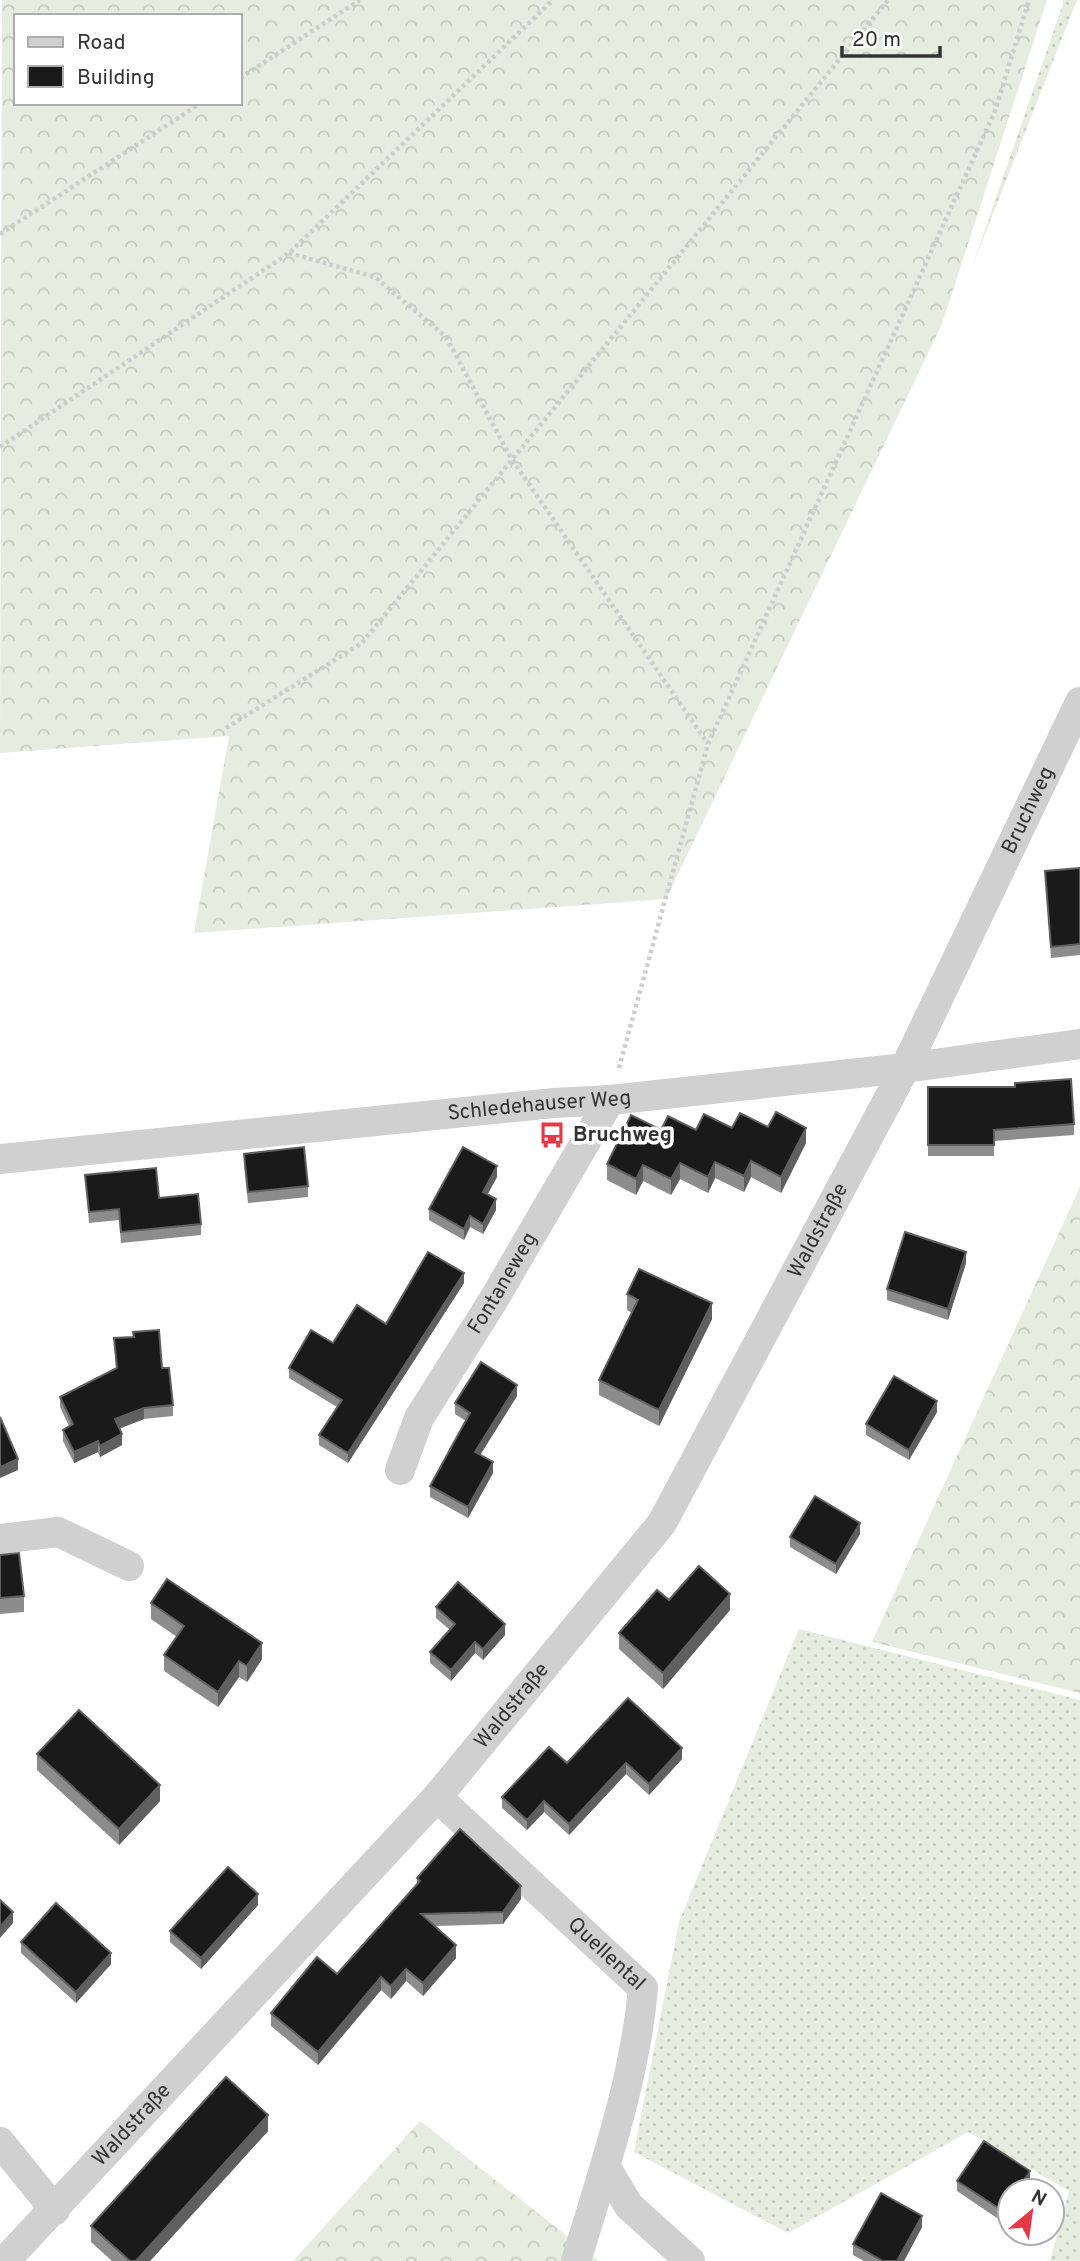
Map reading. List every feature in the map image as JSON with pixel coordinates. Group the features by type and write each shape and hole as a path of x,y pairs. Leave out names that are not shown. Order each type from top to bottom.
{"street":[{"name":"Bruchweg","path":"905,1068 1080,702"},
{"name":"Schledehauser Weg","path":"0,1160 610,1100 905,1068 1080,1044"},
{"name":"Waldstraße","path":"5,2261 437,1797 662,1523 905,1068"},
{"name":"Fontaneweg","path":"400,1469 419,1418 491,1304 610,1100"},
{"path":"0,1539 58,1532 129,1566"},
{"name":"Quellental","path":"437,1797 643,1988 639,2025 605,2166 576,2261"},
{"path":"0,2142 55,2210"},
{"path":"605,2166 629,2206 690,2261"}],"path":[{"path":"242,77 360,0"},
{"path":"0,447 289,253 553,0"},
{"path":"226,728 362,643 888,0"},
{"path":"610,1100 708,744 995,111 1029,0"},
{"path":"0,234 198,105"},
{"path":"289,253 375,276 446,337 511,458 708,744"}],"green space":[{"path":"2,0 1047,0 942,324 666,899 194,933 229,736 0,753"},
{"path":"1063,0 1077,0 971,270 1063,4"},
{"path":"1080,1187 1080,1693 872,1642"},
{"path":"799,1629 1080,1700 1080,2261 1050,2261 1054,2247 1066,2247 1066,2202 1069,2191 1066,2189 1066,2177 1045,2177 968,2132 788,2233 634,2152 679,1922"},
{"path":"420,2121 599,2261 293,2261"}],"building":[{"path":"1080,868 1080,944 1051,947 1045,871"},
{"path":"1071,1079 1074,1124 994,1130 994,1145 928,1145 928,1087 1015,1087 1015,1083"},
{"path":"776,1112 806,1128 781,1177 751,1161 744,1176 715,1162 708,1177 680,1163 671,1179 643,1165 636,1179 607,1164 631,1115 661,1130 668,1116 696,1130 704,1114 732,1128 740,1113 768,1127"},
{"path":"304,1147 308,1186 248,1192 244,1154"},
{"path":"463,1147 497,1166 483,1192 496,1199 483,1224 470,1216 464,1229 429,1209"},
{"path":"156,1168 159,1198 198,1194 201,1224 121,1232 119,1209 89,1212 85,1175"},
{"path":"905,1232 966,1252 948,1309 887,1289"},
{"path":"428,1252 464,1273 348,1453 319,1435 342,1400 289,1368 311,1330 333,1343 357,1305 386,1324"},
{"path":"639,1269 712,1303 659,1410 599,1380 638,1300 627,1294"},
{"path":"159,1330 162,1368 169,1368 173,1405 144,1408 115,1419 122,1434 100,1446 98,1441 74,1452 63,1430 73,1424 60,1397 117,1368 114,1338 134,1337 133,1332"},
{"path":"481,1362 517,1385 475,1452 493,1462 468,1507 430,1486 470,1413 455,1403"},
{"path":"894,1376 937,1401 909,1450 866,1424"},
{"path":"0,1417 18,1459 0,1467"},
{"path":"815,1496 860,1523 836,1564 790,1537"},
{"path":"19,1553 24,1596 0,1598 0,1555"},
{"path":"699,1566 730,1594 663,1673 619,1633 657,1590 669,1600"},
{"path":"167,1579 262,1643 247,1666 239,1661 218,1692 164,1655 184,1626 151,1603"},
{"path":"458,1582 505,1624 483,1649 475,1642 451,1670 430,1652 455,1624 436,1607"},
{"path":"628,1698 682,1748 649,1784 626,1763 569,1824 544,1801 527,1820 502,1797 549,1747 567,1763"},
{"path":"79,1710 160,1785 119,1829 37,1754"},
{"path":"460,1829 521,1886 503,1912 421,1914 456,1945 423,1983 406,1969 391,1986 381,1977 318,2052 271,2013 317,1957 337,1974 420,1881 417,1878"},
{"path":"228,1867 258,1894 201,1958 170,1931"},
{"path":"0,1900 13,1912 0,1927"},
{"path":"56,1903 111,1953 76,1992 21,1942"},
{"path":"226,2077 268,2115 136,2261 130,2261 91,2226"},
{"path":"984,2141 1030,2171 1026,2177 996,2177 996,2206 957,2181"},
{"path":"881,2193 922,2216 897,2261 883,2261 853,2244"}],"place":[{"name":"Bruchweg","path":"552,1135"}]}
